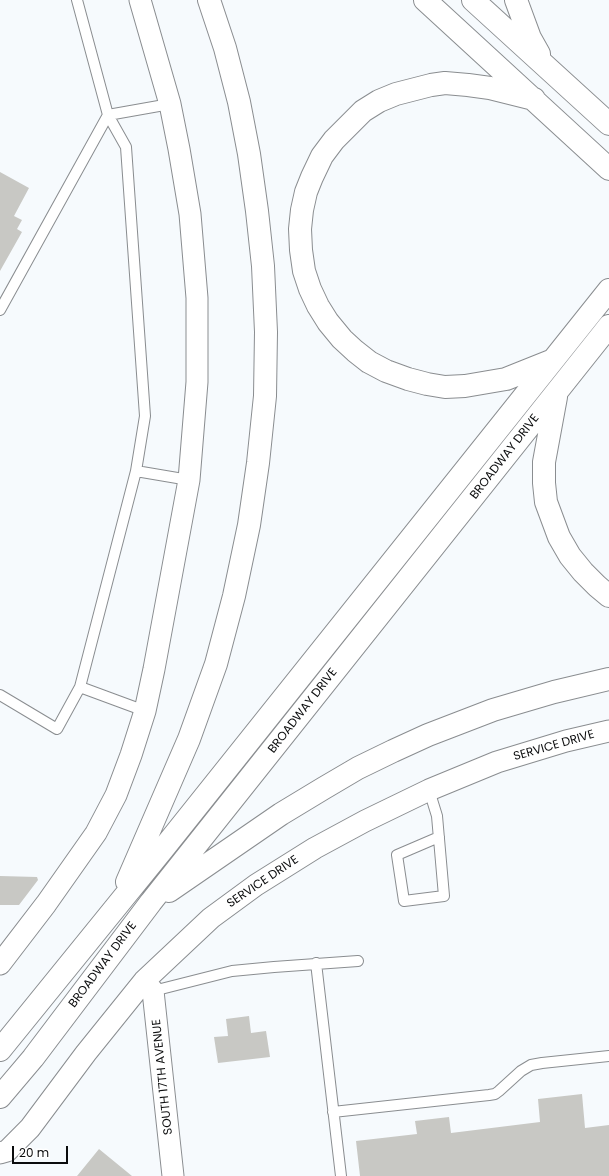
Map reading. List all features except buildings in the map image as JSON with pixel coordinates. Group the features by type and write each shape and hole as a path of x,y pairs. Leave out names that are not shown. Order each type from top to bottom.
{"main road":[{"path":"117,907 189,739 216,664 234,596 249,525 262,426 265,396 266,332 263,266 257,211 249,154 239,102 226,48 209,0"},
{"path":"425,0 609,168"},
{"path":"473,0 609,124"},
{"path":"516,0 530,38 545,65"},
{"path":"534,99 490,88 445,83 424,86 396,94 379,101 362,111 334,140 322,156 312,177 306,192 302,210 300,229 301,250 304,271 310,289 328,322 342,339 355,351 369,362 386,371 408,380 427,384 445,387 466,386 506,379 527,372 554,360"},
{"name":"BROADWAY DRIVE","path":"0,1050 117,907 609,290"},
{"name":"BROADWAY DRIVE","path":"0,1097 33,1058 151,902 609,326"},
{"path":"557,392 544,462 546,502 559,537 570,556 588,577 609,596"},
{"path":"151,902 281,814 344,776 393,751 493,710 546,694 609,679"}],"street":[{"path":"2,959 46,904 96,833 116,795 145,711 189,480 197,382 197,298 190,214 170,104 140,0"},
{"name":"SERVICE DRIVE","path":"0,1153 7,1151 14,1146 30,1128 86,1053 211,918 256,885 315,848 429,790 497,762 566,741 609,731"},
{"name":"SOUTH 17TH AVENUE","path":"149,986 173,1176"}],"lane":[{"path":"0,695 58,729 80,687 136,471 145,416 126,147 108,115 77,0"},
{"path":"108,115 170,104"},
{"path":"0,310 108,115"},
{"path":"136,471 189,480"},
{"path":"80,687 145,711"},
{"path":"429,790 437,816 439,837 444,896 404,901 397,854 439,837"},
{"path":"149,986 232,971 316,963 358,961"},
{"path":"316,963 341,1176"},
{"path":"333,1112 495,1094 520,1070 531,1065 609,1056"}]}
